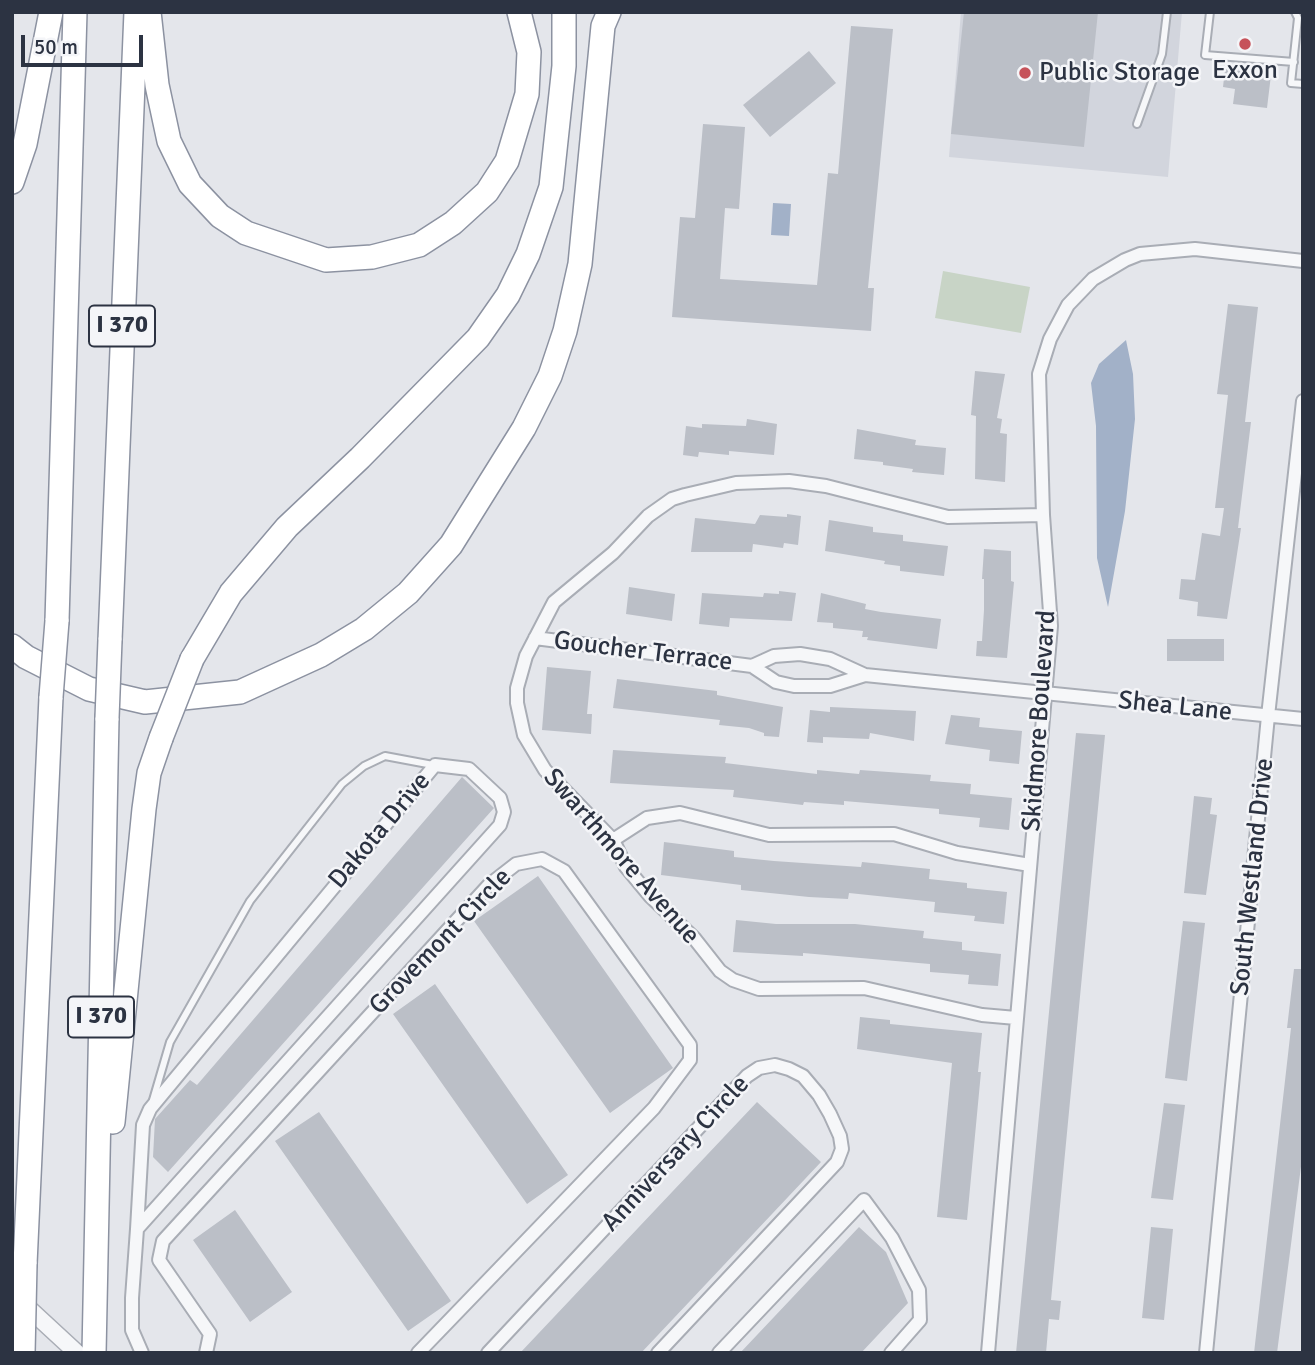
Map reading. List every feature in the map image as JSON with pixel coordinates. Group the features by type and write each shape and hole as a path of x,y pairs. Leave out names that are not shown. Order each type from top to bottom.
{"highway":[{"path":"12,182 25,144 51,12"},
{"name":"I 370","path":"23,1353 51,696 57,621 75,12"},
{"name":"I 370","path":"95,1336 107,718 136,12"},
{"path":"149,12 157,85 169,141 190,184 220,216 246,233 326,260 372,257 419,245 453,223 487,192 507,161 527,94 529,52 519,12"},
{"path":"12,646 26,657 89,689 145,702 240,692 321,655 364,629 408,593 451,545 524,428 550,376 565,331 580,264 603,26 609,12"},
{"path":"95,1336 133,903 149,774 161,738 192,659 231,593 287,527 360,458 478,338 508,295 528,254 551,187 564,66 565,17"}],"street":[{"name":"Skidmore Boulevard","path":"988,1353 1047,695 1051,626 1043,515 1039,374 1049,339 1068,305 1093,279 1140,254 1195,249 1303,261"},
{"name":"South Westland Drive","path":"1206,1353 1268,716 1301,442 1303,401"},
{"name":"Swarthmore Avenue","path":"1016,1018 982,1015 864,988 759,989 733,980 720,971 695,938 639,883 626,867 613,840 556,784 524,735 517,703 517,688 520,673 535,638 554,602 612,553 648,516 672,499 736,483 789,481 826,486 948,517 1043,515"},
{"name":"Goucher Terrace","path":"535,638 605,650 752,666 776,682 794,686 830,686 865,675"},
{"name":"Goucher Terrace","path":"752,666 774,656 800,653 830,659 865,675 1047,695"},
{"name":"Shea Lane","path":"1047,695 1303,719"},
{"name":"Dakota Drive","path":"137,1229 500,825 504,812 500,798 469,769 435,765 150,1109 144,1125 137,1229 132,1330 142,1353"},
{"path":"613,840 648,818 680,813 769,835 894,834 957,853 1030,865"},
{"name":"Grovemont Circle","path":"206,1353 211,1334 159,1260 163,1241 489,885 516,864 542,859 564,871 690,1045 690,1060 654,1108 418,1353"},
{"name":"Anniversary Circle","path":"488,1353 747,1076 767,1066 789,1069 803,1076 830,1114 840,1136 842,1149 837,1162 658,1353"},
{"path":"719,1353 864,1200 892,1238 919,1290 920,1320 891,1353"},
{"path":"12,1293 77,1353"}],"lane":[{"path":"1137,124 1162,54 1167,12"},
{"path":"1210,12 1205,55 1294,62"},
{"path":"1295,12 1298,18 1291,83 1303,84"},
{"path":"150,1109 170,1042 250,901 342,784 364,766 385,756 435,765"}],"shaded area":[{"path":"961,12 1182,12 1168,177 949,157"}],"green space":[{"path":"943,271 1030,287 1021,333 935,318"}],"water":[{"path":"773,203 791,204 789,236 771,235"},
{"path":"1126,340 1133,374 1135,419 1125,511 1108,607 1097,558 1096,426 1091,383 1099,364"}],"building":[{"name":"Public Storage","path":"964,12 1098,12 1084,147 951,134"},
{"path":"851,26 893,29 868,288 874,288 871,331 672,317 680,217 695,218 703,124 745,127 739,209 725,208 720,279 817,285 828,173 838,174"},
{"path":"809,51 836,83 770,137 743,105"},
{"path":"1225,69 1271,75 1267,108 1233,104 1235,89 1223,87"},
{"path":"1228,304 1258,307 1245,422 1251,422 1238,528 1241,528 1227,619 1197,616 1198,602 1179,599 1181,579 1195,580 1202,533 1220,536 1224,508 1215,508 1228,395 1217,394"},
{"path":"975,371 1005,374 997,418 1002,419 1000,433 1007,434 1005,482 975,479 976,416 971,415"},
{"path":"747,419 777,424 774,455 729,451 729,455 699,452 698,457 683,455 686,426 746,426"},
{"path":"857,429 916,440 915,445 946,448 944,475 912,472 913,469 883,465 883,462 854,459"},
{"path":"787,514 801,516 798,545 784,543 783,548 753,544 752,552 691,552 695,518 755,524 760,515 787,517"},
{"path":"829,520 873,527 873,532 903,535 903,541 948,546 944,576 900,571 900,566 884,564 885,561 825,551"},
{"path":"984,549 1011,551 1011,581 1014,582 1007,658 976,656 977,641 982,641"},
{"path":"629,587 675,594 672,621 626,614"},
{"path":"779,591 796,593 792,621 730,618 729,627 699,624 702,593 763,597 764,593 779,594"},
{"path":"821,593 866,604 865,609 941,619 937,649 867,640 868,637 862,637 863,631 833,628 833,623 817,622"},
{"path":"1167,639 1224,639 1224,661 1167,661"},
{"path":"547,667 591,671 587,714 592,714 591,734 542,730"},
{"path":"617,679 717,691 717,695 783,707 779,737 764,736 764,733 749,728 719,725 720,720 613,708"},
{"path":"830,707 916,711 914,741 870,733 869,739 823,737 823,743 807,742 810,710 830,712"},
{"path":"951,715 980,718 979,727 1022,731 1019,764 989,761 990,750 945,744"},
{"path":"1076,733 1105,735 1051,1300 1061,1301 1059,1320 1049,1319 1046,1353 1016,1353"},
{"path":"613,750 726,757 725,763 817,774 817,770 859,774 860,770 931,775 930,781 971,784 970,794 1012,798 1009,830 979,827 980,818 939,814 939,809 844,801 844,805 804,802 803,805 733,797 734,790 610,783"},
{"path":"462,777 494,808 168,1172 153,1157 155,1119 190,1080 197,1085"},
{"path":"1194,796 1212,798 1210,814 1217,815 1206,895 1184,893"},
{"path":"664,842 734,851 734,857 861,867 862,862 930,869 929,879 967,883 967,888 1007,892 1004,924 974,921 975,916 934,912 935,902 849,893 848,899 809,897 741,890 741,885 661,875"},
{"path":"538,876 673,1068 610,1113 474,921"},
{"path":"736,920 776,924 855,924 924,931 923,938 962,942 962,950 1001,954 998,986 968,984 969,975 930,972 930,964 803,953 803,956 733,952"},
{"path":"1183,921 1205,923 1187,1081 1165,1078"},
{"path":"1294,969 1303,969 1303,1151 1277,1353 1254,1353 1291,1028 1287,1028"},
{"path":"435,984 568,1175 527,1204 393,1014"},
{"path":"860,1017 890,1020 890,1024 982,1033 978,1072 981,1072 967,1220 937,1217 952,1063 857,1049"},
{"path":"757,1102 821,1162 641,1353 520,1353"},
{"path":"1164,1103 1185,1105 1173,1200 1151,1198"},
{"path":"319,1112 451,1301 408,1331 275,1141"},
{"path":"235,1210 292,1292 250,1322 193,1240"},
{"path":"859,1227 886,1252 908,1303 861,1353 740,1353"},
{"path":"1151,1227 1173,1229 1164,1320 1142,1318"}],"place":[{"name":"Exxon","path":"1245,44"},
{"name":"Public Storage","path":"1025,73"}]}
